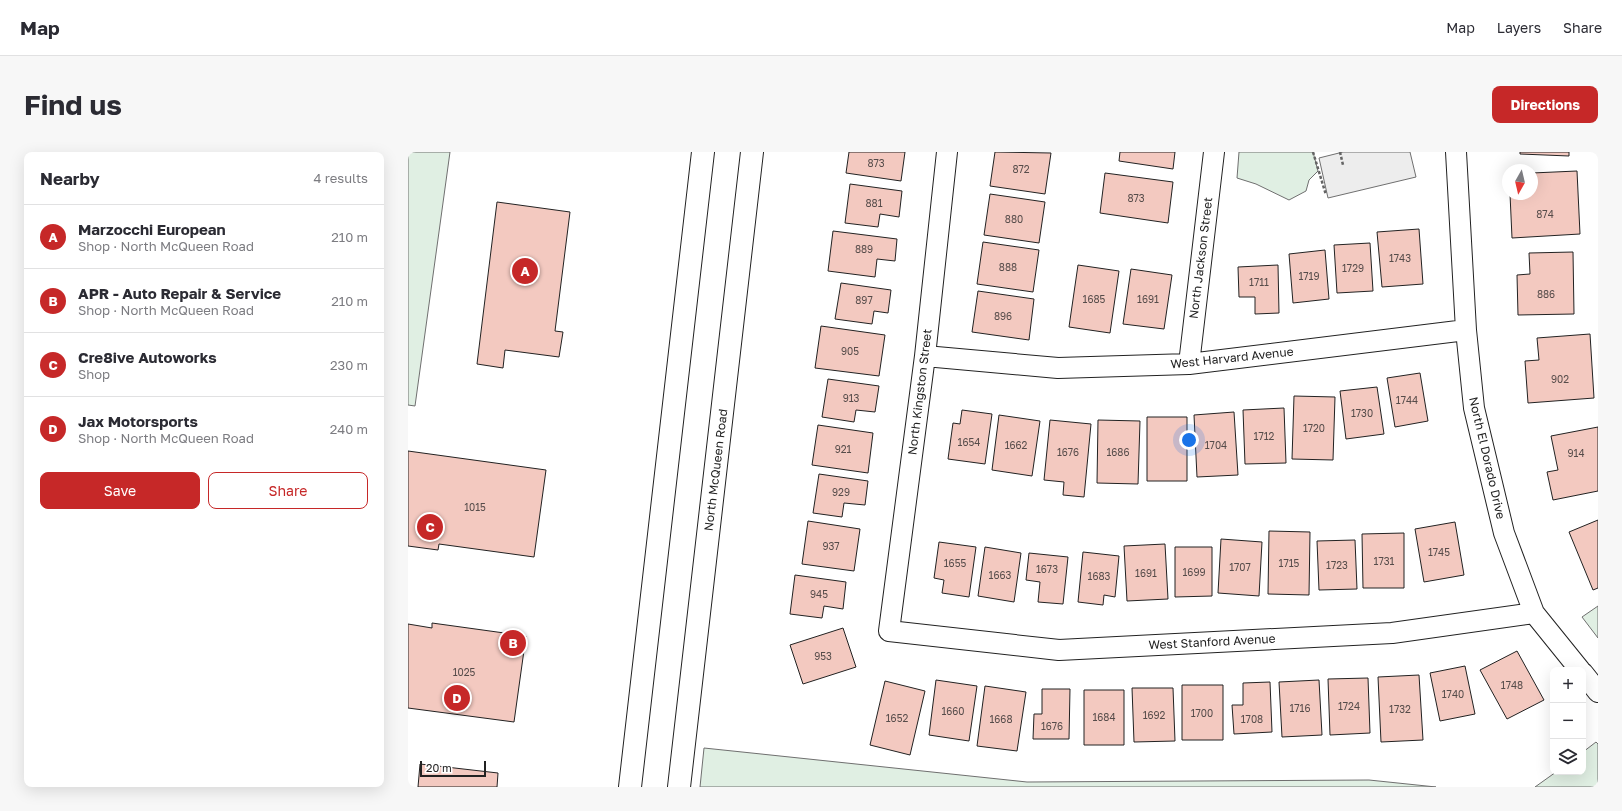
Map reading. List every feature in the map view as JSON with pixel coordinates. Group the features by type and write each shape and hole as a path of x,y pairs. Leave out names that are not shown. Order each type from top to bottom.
{"main road":[{"path":"630,787 703,152"},
{"name":"North McQueen Road","path":"679,787 752,152"}],"street":[{"name":"North Kingston Street","path":"889,632 925,356 947,152"},
{"name":"North Jackson Street","path":"1189,364 1214,152"},
{"name":"North El Dorado Drive","path":"1456,152 1466,330 1474,408 1504,533 1534,613 1578,667"},
{"name":"West Harvard Avenue","path":"925,356 1058,368 1189,364 1466,330"},
{"name":"West Stanford Avenue","path":"889,632 1059,650 1392,633 1534,613"},
{"path":"1586,677 1598,692"}],"path":[{"path":"1313,152 1326,195"},
{"path":"1340,152 1343,165"}],"green space":[{"path":"408,152 450,152 415,406 408,405"},
{"path":"1239,152 1313,152 1318,171 1309,180 1306,191 1289,200 1256,184 1237,178"},
{"path":"1598,606 1598,638 1582,617"},
{"path":"1596,742 1598,744 1598,787 1535,787 1552,775 1586,775 1586,750"},
{"path":"704,748 1027,782 1369,780 1436,787 700,787"}],"shaded area":[{"path":"1343,152 1410,152 1416,177 1328,198 1319,158"}],"building":[{"path":"849,152 905,152 901,181 846,173"},
{"path":"995,152 1051,153 1045,194 990,186"},
{"path":"1120,152 1175,152 1173,169 1119,161"},
{"path":"1520,152 1569,152 1569,156 1520,154"},
{"path":"1577,171 1580,234 1512,238 1510,200 1538,200 1538,173"},
{"path":"1105,173 1173,182 1168,223 1100,213"},
{"path":"850,184 902,191 899,217 880,214 878,227 845,223"},
{"path":"990,194 1045,202 1039,243 984,235"},
{"path":"497,202 570,212 555,331 563,332 559,357 505,350 503,368 477,364"},
{"path":"1419,229 1423,284 1382,287 1377,232"},
{"path":"833,231 897,239 895,261 877,259 875,277 828,271"},
{"path":"983,242 1039,250 1033,292 977,284"},
{"path":"1370,243 1373,291 1337,293 1334,245"},
{"path":"1325,250 1329,299 1293,303 1289,254"},
{"path":"1573,252 1574,314 1518,315 1517,275 1530,274 1529,253"},
{"path":"1078,265 1119,271 1110,333 1069,327"},
{"path":"1278,265 1279,313 1255,314 1255,297 1239,297 1238,267"},
{"path":"1131,269 1172,275 1164,329 1123,324"},
{"path":"841,283 891,290 888,313 874,311 872,324 835,319"},
{"path":"978,291 1034,299 1029,340 972,332"},
{"path":"821,326 885,335 879,376 815,368"},
{"path":"1590,334 1594,398 1528,403 1525,361 1539,360 1537,338"},
{"path":"1420,373 1428,421 1395,427 1387,378"},
{"path":"828,379 879,386 875,412 856,410 854,422 822,417"},
{"path":"1377,387 1384,434 1346,439 1340,391"},
{"path":"1294,396 1335,397 1333,460 1292,459"},
{"path":"1284,408 1286,463 1245,464 1243,410"},
{"path":"962,410 992,414 985,464 948,459 953,423 960,424"},
{"path":"1234,412 1238,475 1197,477 1194,415"},
{"path":"999,415 1040,421 1032,476 992,470"},
{"path":"1147,417 1187,417 1187,481 1147,481"},
{"path":"1050,420 1091,424 1084,497 1063,495 1064,482 1044,480"},
{"path":"1098,420 1140,421 1138,484 1097,483"},
{"path":"818,425 873,433 868,473 812,465"},
{"path":"1598,427 1598,491 1553,500 1547,472 1558,470 1551,436"},
{"path":"408,451 546,470 534,557 439,544 438,550 408,546"},
{"path":"819,474 868,481 865,505 844,503 842,517 813,513"},
{"path":"1598,520 1598,588 1593,590 1569,532"},
{"path":"808,521 860,529 854,571 802,564"},
{"path":"1455,522 1464,575 1424,582 1415,529"},
{"path":"1269,531 1310,532 1309,595 1268,594"},
{"path":"1404,533 1404,588 1363,588 1362,534"},
{"path":"1221,539 1262,542 1259,596 1218,593"},
{"path":"1355,540 1357,589 1319,590 1317,541"},
{"path":"939,542 976,547 969,597 942,593 944,580 934,578"},
{"path":"1165,544 1168,599 1127,601 1124,546"},
{"path":"985,547 1021,553 1014,602 978,596"},
{"path":"1175,547 1212,547 1212,596 1175,597"},
{"path":"1083,552 1119,556 1115,597 1104,595 1103,605 1078,602"},
{"path":"1029,553 1068,557 1063,604 1038,602 1040,582 1026,580"},
{"path":"795,575 846,582 843,609 824,606 822,618 790,614"},
{"path":"432,623 526,636 514,722 408,708 408,624 432,628"},
{"path":"843,628 856,667 803,684 790,645"},
{"path":"1517,651 1544,700 1507,719 1480,670"},
{"path":"1465,666 1475,714 1440,721 1430,673"},
{"path":"1419,675 1423,740 1381,742 1378,677"},
{"path":"1368,678 1370,733 1330,735 1328,679"},
{"path":"936,680 977,686 969,741 929,735"},
{"path":"1319,680 1322,735 1282,737 1279,682"},
{"path":"885,681 925,691 910,755 870,745"},
{"path":"1270,682 1272,732 1234,734 1232,705 1243,705 1243,683"},
{"path":"1182,685 1223,685 1223,740 1182,740"},
{"path":"985,686 1026,692 1017,751 977,746"},
{"path":"1132,688 1173,688 1175,741 1134,742"},
{"path":"1042,689 1070,689 1069,739 1033,739 1034,714 1042,714"},
{"path":"1084,690 1124,690 1124,745 1084,745"},
{"path":"420,764 498,773 497,787 418,787"}],"place":[{"name":"Marzocchi European","path":"525,271"},
{"name":"Cre8ive Autoworks","path":"430,527"},
{"name":"APR - Auto Repair & Service","path":"513,643"},
{"name":"Jax Motorsports","path":"457,698"}]}
